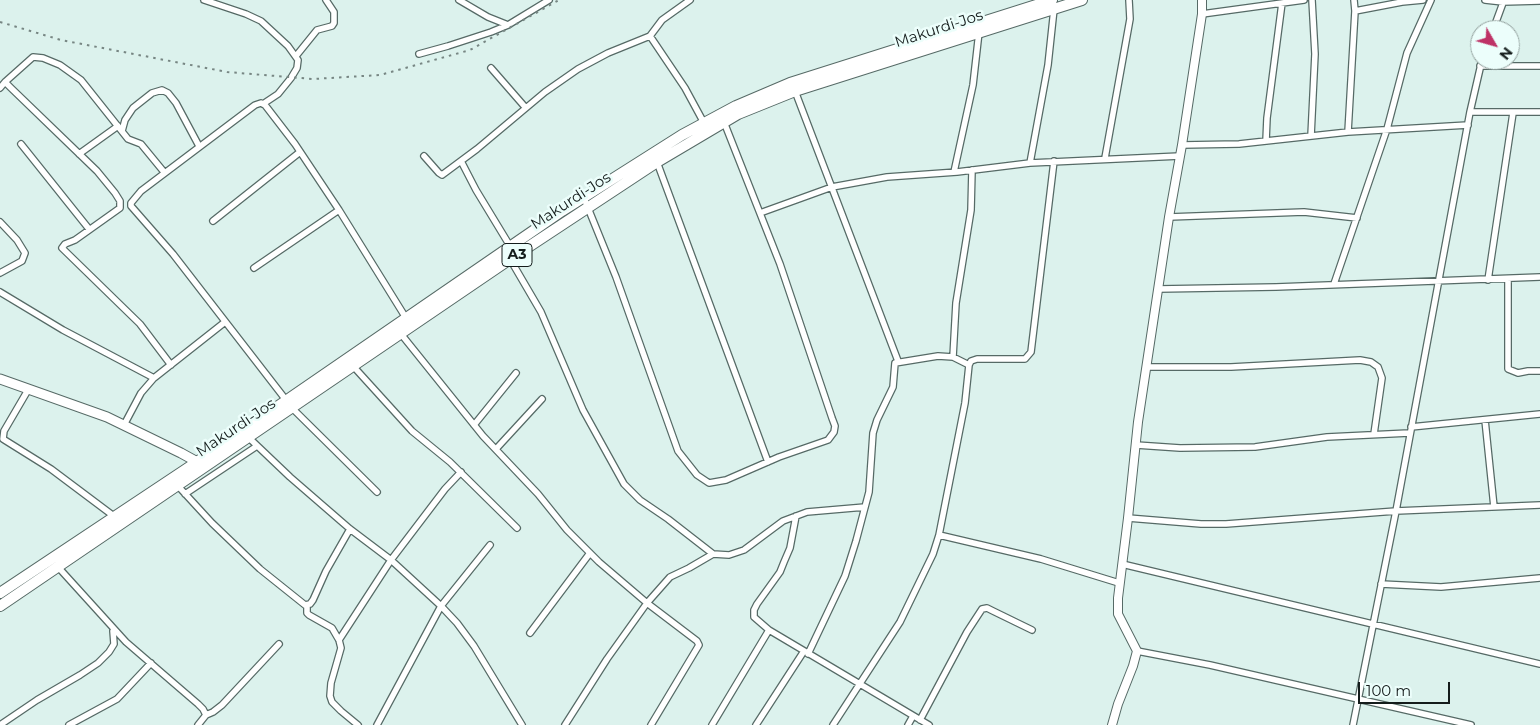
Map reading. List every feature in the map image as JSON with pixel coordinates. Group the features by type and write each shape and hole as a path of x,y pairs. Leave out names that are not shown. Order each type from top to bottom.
{"highway":[{"name":"Makurdi-Jos","path":"0,606 178,486 201,465 510,246 704,123 736,106 790,83 1053,4 1082,0"},
{"name":"Makurdi-Jos","path":"0,593 115,518 248,437 289,404 353,366 510,259 658,162 724,122 756,106 795,91 979,32 1053,4"}],"main road":[{"path":"0,379 124,425 201,465"}],"street":[{"path":"204,0 246,14 260,21 288,46 296,56 298,65 291,78 278,94 263,104 255,105 164,172 141,191 131,203 131,206 173,254 289,404 377,492"},
{"path":"296,56 318,30 332,26 334,23 334,12 326,0"},
{"path":"458,0 508,25"},
{"path":"419,54 508,25 549,0"},
{"path":"424,156 440,175 461,161 525,107 578,69 608,53 650,36 662,20 690,0"},
{"path":"1105,158 1116,88 1130,20 1128,0"},
{"path":"1113,725 1118,704 1133,666 1137,650 1118,614 1119,583 1158,289 1202,14 1202,0"},
{"path":"1202,14 1304,0"},
{"path":"1311,136 1314,54 1312,0"},
{"path":"1348,132 1354,0"},
{"path":"1355,11 1423,0"},
{"path":"1334,284 1387,129 1407,53 1431,0"},
{"path":"1485,0 1540,1"},
{"path":"1496,20 1503,1"},
{"path":"1266,141 1267,118 1282,3"},
{"path":"1030,163 1048,65 1053,4"},
{"path":"954,172 973,85 979,32"},
{"path":"650,36 685,88 704,123"},
{"path":"0,88 33,58 43,58 51,61 81,80 121,127 128,139 144,147 164,172"},
{"path":"1520,65 1540,66"},
{"path":"490,68 525,107"},
{"path":"1353,725 1396,511 1438,280 1479,70"},
{"path":"6,82 111,187 121,205 75,240 65,244 63,249 140,324 171,365"},
{"path":"80,154 121,127 127,114 152,92 162,90 168,93 176,102 199,146"},
{"path":"795,91 898,361"},
{"path":"263,104 300,152 339,210 406,318"},
{"path":"1470,112 1540,112"},
{"path":"1488,280 1513,113"},
{"path":"584,198 616,277 678,451 697,476 709,483 726,480 828,440 834,432 835,426 783,272 724,122"},
{"path":"1182,145 1239,144 1348,132 1468,125"},
{"path":"21,144 89,230"},
{"path":"213,221 300,152"},
{"path":"760,213 832,187 888,177 1054,161 1180,156"},
{"path":"461,161 510,246"},
{"path":"833,725 900,622 933,554 939,535 965,403 971,361 977,359 1025,358 1031,352 1054,161"},
{"path":"658,162 768,462"},
{"path":"953,358 956,296 971,210 972,170"},
{"path":"254,268 339,210"},
{"path":"1169,217 1304,212 1357,218"},
{"path":"0,222 26,253 22,261 0,273"},
{"path":"510,259 541,312 583,410 624,484 640,500 713,554 729,555 744,550 783,521 807,512 865,507"},
{"path":"1158,289 1488,280 1540,276"},
{"path":"1508,279 1508,369 1518,373 1540,371"},
{"path":"0,292 64,330 154,378"},
{"path":"124,425 141,393 154,378 225,322"},
{"path":"401,334 474,425 538,494 567,530 647,603 697,641 699,645 651,725"},
{"path":"756,725 806,653 845,576 869,492 873,433 877,420 893,387 894,366 898,361 938,356 953,358 969,365"},
{"path":"1147,367 1231,367 1360,360 1371,362 1381,371 1382,378 1374,434"},
{"path":"353,366 412,431 461,472 517,528"},
{"path":"474,425 516,373"},
{"path":"28,390 4,431 3,439 51,469 115,518"},
{"path":"496,449 542,399"},
{"path":"1136,445 1180,448 1255,447 1327,436 1374,434 1540,414"},
{"path":"1485,420 1494,507"},
{"path":"248,437 350,528 391,560 441,606 474,646 522,725"},
{"path":"186,494 257,446"},
{"path":"201,465 215,474"},
{"path":"340,640 391,560 444,489 461,472"},
{"path":"178,486 212,523 260,569 303,604 307,605"},
{"path":"1128,518 1201,524 1226,524 1396,511 1540,505"},
{"path":"796,516 790,548 780,572 754,610 754,617 757,621 806,653 929,725"},
{"path":"783,521 792,532"},
{"path":"307,605 313,600 326,570 350,528"},
{"path":"939,535 1041,559 1119,583"},
{"path":"377,725 441,606 490,545"},
{"path":"530,633 590,553"},
{"path":"565,725 607,659 647,603 670,577 713,554"},
{"path":"1122,564 1540,664"},
{"path":"58,567 113,628 198,704 206,715"},
{"path":"1381,584 1441,587 1540,578"},
{"path":"307,605 307,613 332,628 340,640 341,648 331,682 330,696 332,702 358,725"},
{"path":"920,720 966,632 982,609 987,608 1032,630"},
{"path":"0,725 98,663 114,644 113,628"},
{"path":"712,725 770,630"},
{"path":"198,725 206,715 222,705 279,644"},
{"path":"1137,650 1210,664 1471,725"},
{"path":"70,725 117,699 151,663"},
{"path":"908,725 914,716"}],"railway":[{"path":"0,22 61,40 227,72 313,79 380,75 470,50 559,0"}]}
